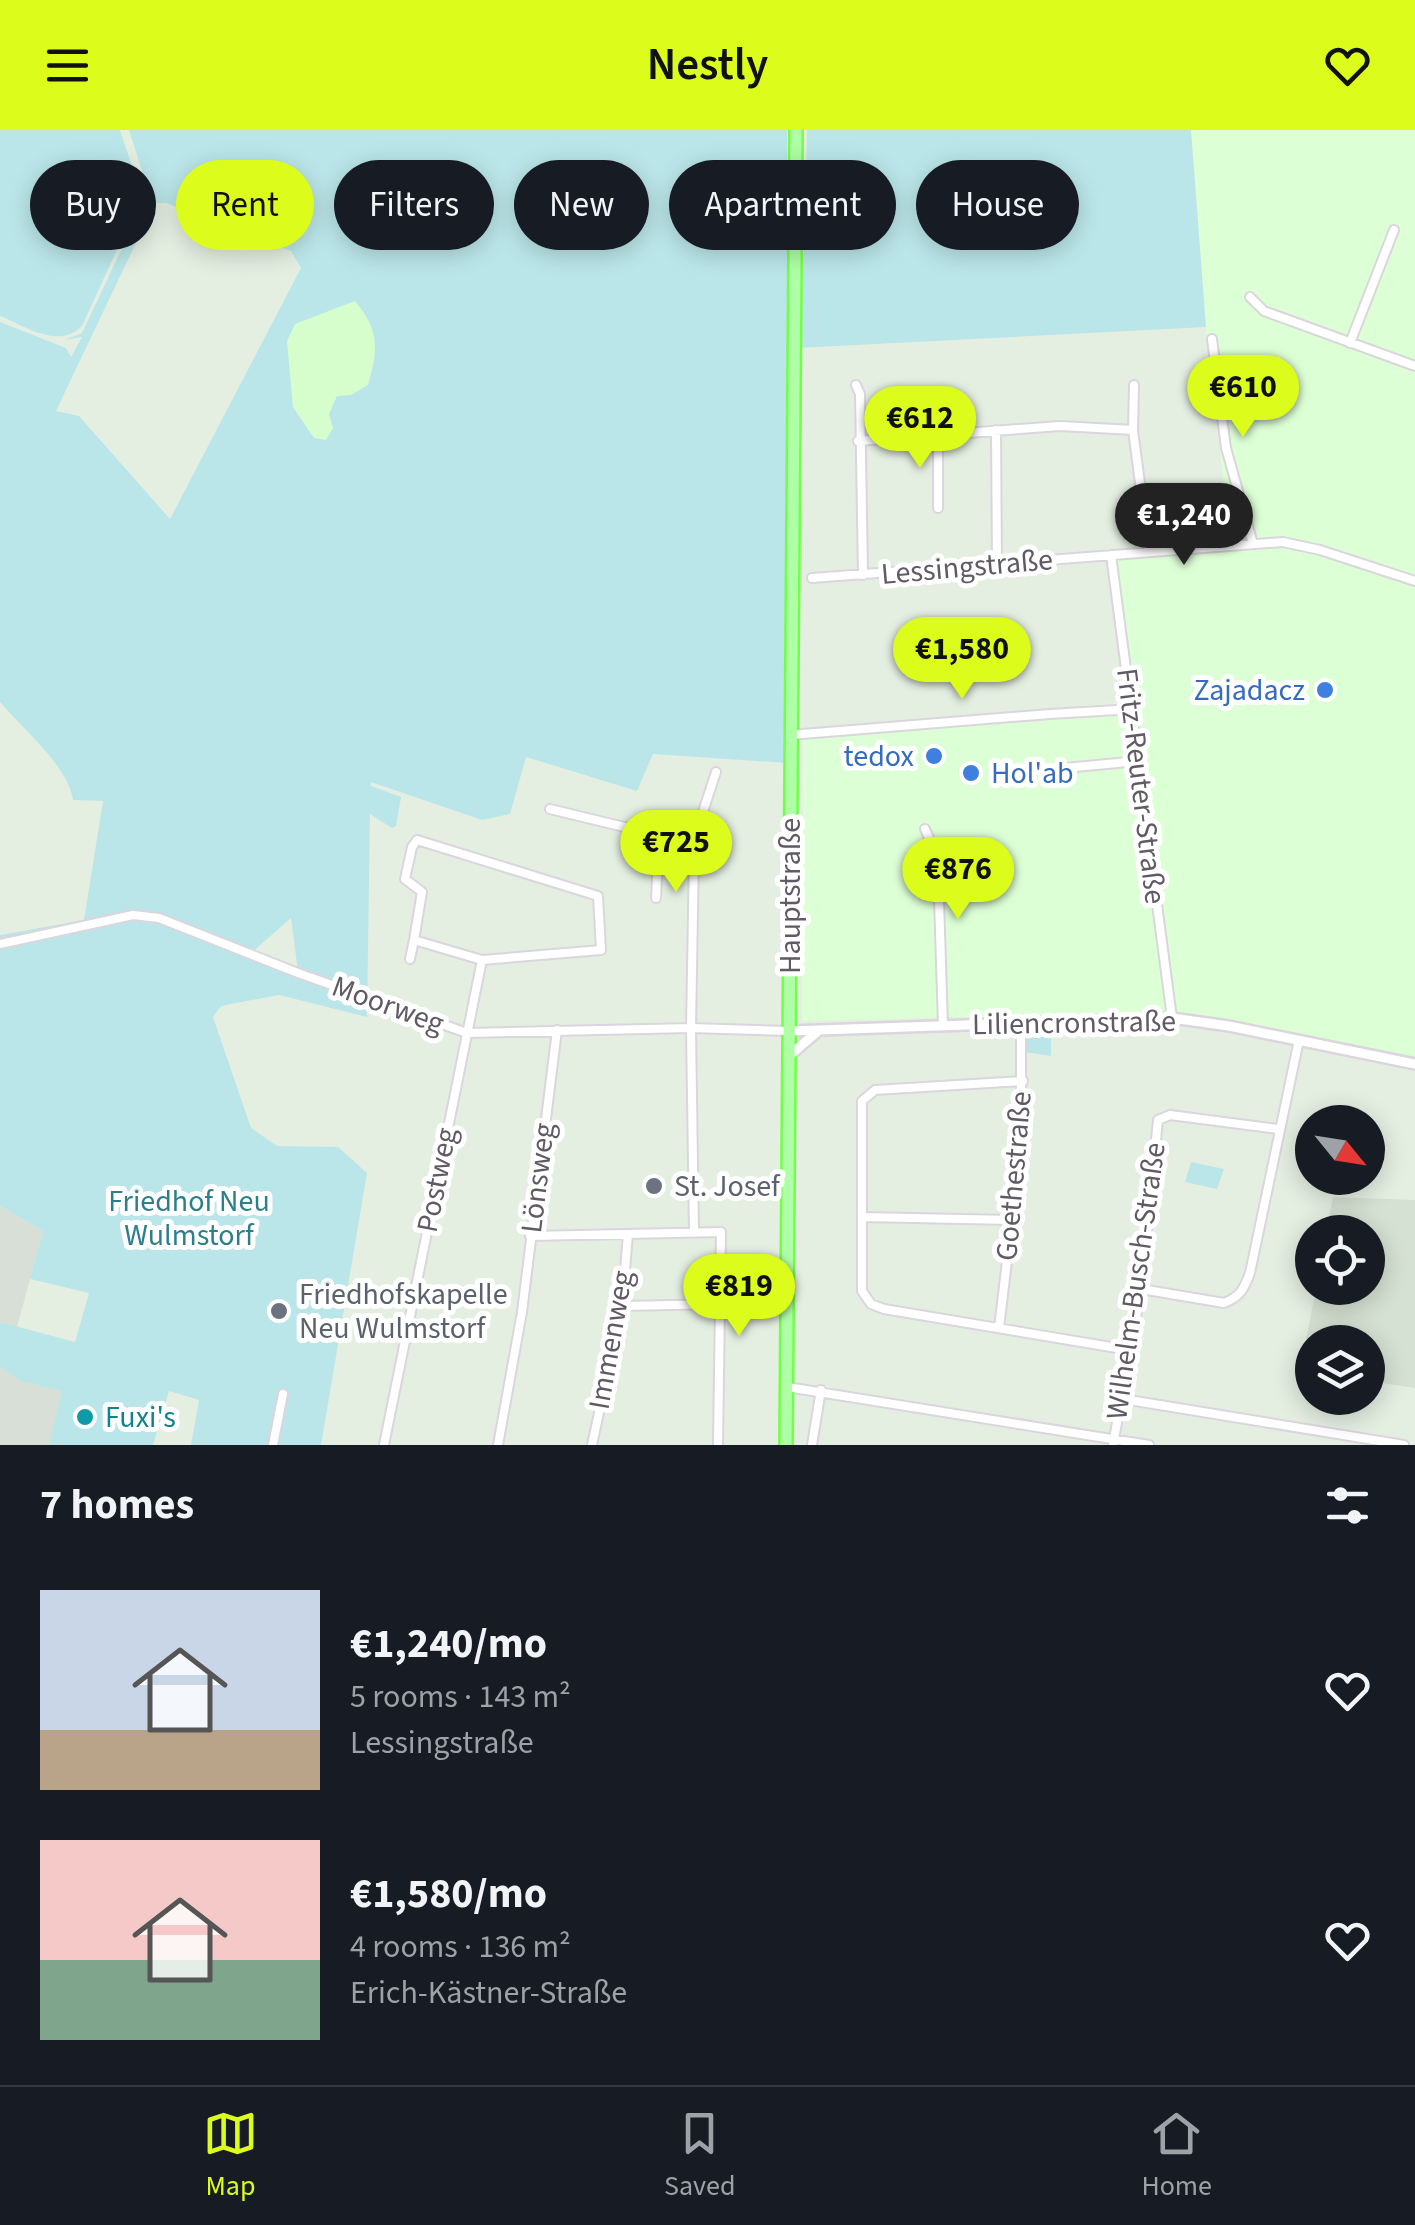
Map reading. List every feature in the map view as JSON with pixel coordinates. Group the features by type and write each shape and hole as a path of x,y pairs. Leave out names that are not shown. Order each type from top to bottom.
{"main road":[{"name":"Hauptstraße","path":"786,1445 796,130"}],"street":[{"path":"1350,343 1394,230"},
{"path":"1250,297 1264,311 1415,366"},
{"path":"1212,339 1226,448 1253,544"},
{"path":"856,385 860,394 863,575"},
{"path":"1134,385 1133,430 1149,552"},
{"path":"858,441 1060,426 1133,430"},
{"path":"996,430 997,564"},
{"path":"938,434 938,508"},
{"name":"Lessingstraße","path":"812,578 1284,542 1415,581"},
{"name":"Fritz-Reuter-Straße","path":"1112,555 1172,1018"},
{"path":"790,735 1099,710 1132,712"},
{"path":"1065,768 1138,761"},
{"path":"694,1233 694,854 698,827 716,772"},
{"path":"550,809 650,833 658,855 656,898"},
{"path":"924,829 938,868 943,1026"},
{"path":"410,960 422,892 406,879 416,840 598,896 606,949 482,960 414,940"},
{"path":"658,855 694,854"},
{"name":"Moorweg","path":"0,944 133,915 159,918 467,1033 691,1028 790,1031"},
{"name":"Postweg","path":"384,1445 482,960"},
{"name":"Liliencronstraße","path":"790,1031 1172,1018 1415,1064"},
{"name":"Goethestraße","path":"999,1328 1021,1143 1021,1024"},
{"name":"Lönsweg","path":"498,1445 522,1312 557,1030"},
{"path":"790,1055 819,1031"},
{"path":"1140,1289 1224,1303 1236,1299 1250,1273 1299,1040"},
{"path":"1023,1081 875,1090 862,1101 862,1291 871,1304 884,1309 1129,1350"},
{"name":"Wilhelm-Busch-Straße","path":"1114,1442 1140,1289 1158,1120 1170,1115 1278,1129"},
{"path":"863,1217 1012,1220"},
{"path":"530,1236 721,1232 718,1445"},
{"name":"Immenweg","path":"592,1445 622,1306 628,1234"},
{"path":"622,1306 721,1304"},
{"path":"787,1387 1149,1445"},
{"path":"812,1445 821,1390"},
{"path":"272,1445 284,1394"},
{"path":"1123,1399 1404,1445"}],"shaded area":[{"path":"1191,130 1415,130 1415,1060 1174,1012 802,1021 803,731 1127,702 1110,553 1231,544 1206,327"},
{"path":"1333,1197 1415,1200 1415,1388 1385,1384 1385,1325 1309,1325 1313,1305 1385,1305 1385,1215 1329,1215"},
{"path":"0,1206 43,1231 17,1327 0,1322"},
{"path":"0,1367 21,1381 63,1391 49,1445 0,1445"}],"green space":[{"path":"0,130 120,130 130,160 30,160 30,250 117,250 82,326 63,336 31,330 0,316"},
{"name":"Friedhof Neu Wulmstorf","path":"129,130 787,130 787,160 669,160 669,250 787,250 788,763 653,754 637,791 526,757 510,814 482,820 371,782 371,786 401,797 396,826 392,828 370,814 367,1017 279,995 221,1006 213,1017 251,1128 277,1146 338,1147 367,1173 321,1445 191,1445 199,1400 169,1391 153,1445 49,1445 62,1391 20,1381 0,1367 0,1322 75,1342 89,1293 30,1279 43,1231 0,1206 0,935 84,920 103,801 73,800 54,761 0,702 0,322 66,348 71,357 82,337 65,340 82,333 121,250 133,250 56,411 79,416 170,519 301,268 288,250 314,250 314,160 176,160 176,207 156,203 156,160 139,160","holes":["291,918 298,972 250,954"]},
{"path":"807,130 1191,130 1206,327 797,348 804,250 896,250 896,160 806,160"},
{"path":"1011,632 1013,659 980,661 979,635"},
{"path":"1051,1028 1051,1056 1025,1052 1025,1029"},
{"path":"1191,1162 1224,1169 1217,1189 1185,1182"}],"sand":[{"path":"355,301 369,322 375,341 368,385 351,395 337,396 329,414 333,428 326,440 314,438 293,407 287,341 295,324"}],"place":[{"name":"Zajadacz","path":"1325,690"},
{"name":"tedox","path":"934,756"},
{"name":"Hol'ab","path":"971,773"},
{"name":"St. Josef","path":"654,1186"},
{"name":"Friedhofskapelle Neu Wulmstorf","path":"279,1311"},
{"name":"Fuxi's","path":"85,1417"}]}
